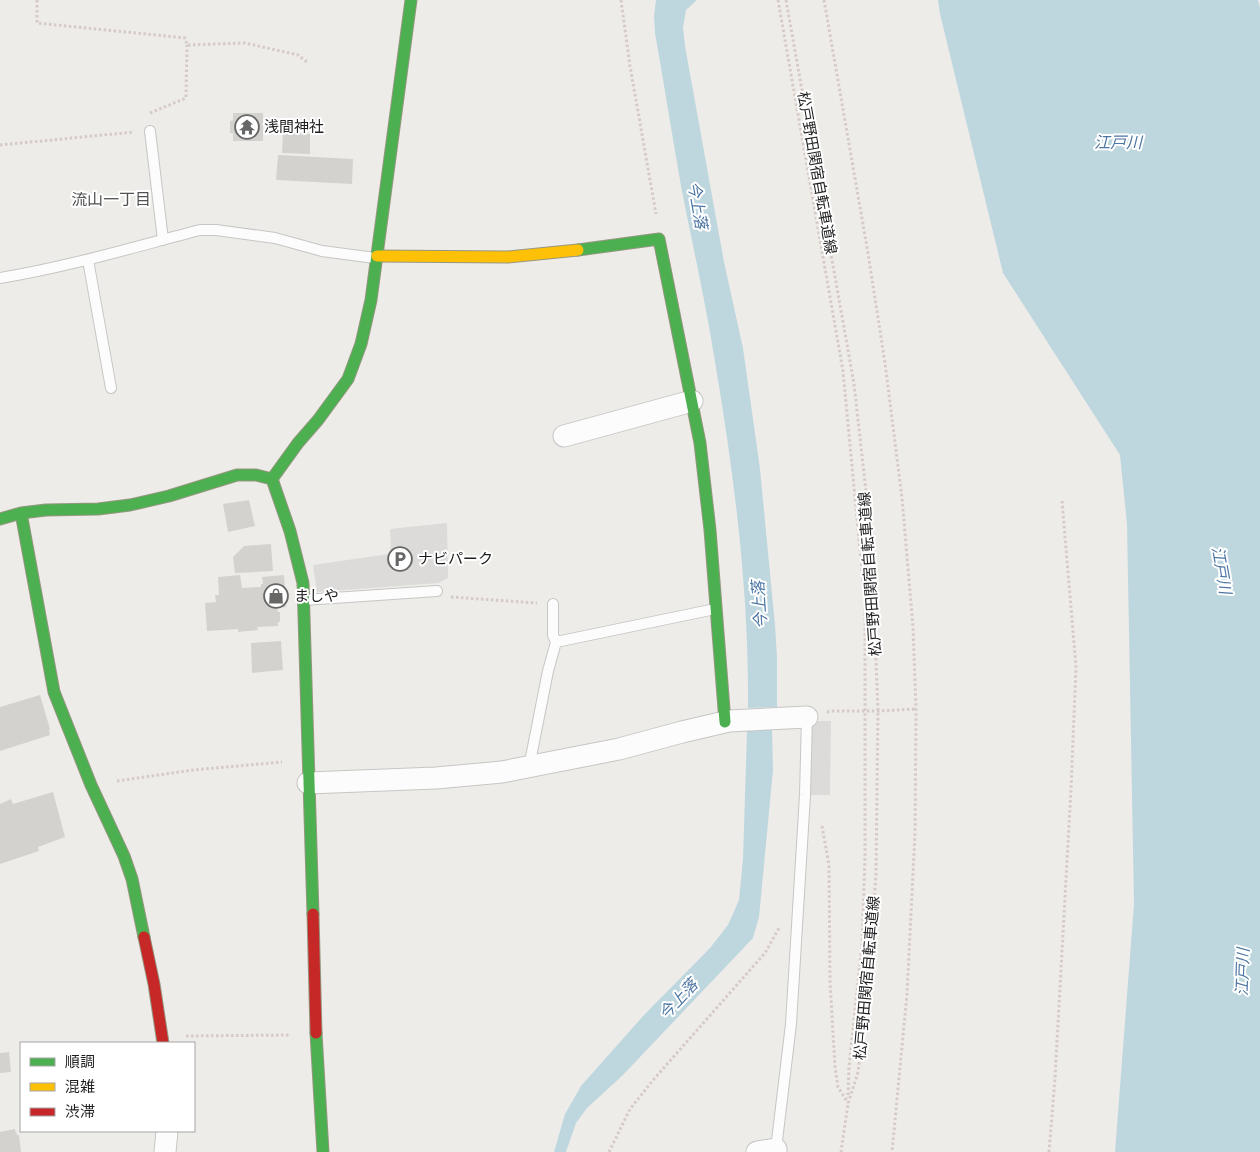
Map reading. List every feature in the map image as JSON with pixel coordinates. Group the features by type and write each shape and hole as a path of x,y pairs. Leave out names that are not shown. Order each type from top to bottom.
{"street":[{"path":"272,480 348,379 361,344 371,300 410,0"},
{"path":"376,257 508,257 659,239 701,453 710,530 727,721"},
{"path":"564,436 692,401"},
{"path":"0,519 21,513 46,510 98,509 130,505 169,496 237,475 256,475 272,480"},
{"path":"272,480 281,504 303,583 316,1034 323,1152"},
{"path":"21,513 54,692 91,785 124,856 132,879 154,984 162,1040"},
{"path":"308,783 467,776 502,772 619,749 727,721 807,717"},
{"path":"165,1152 167,1132"}],"lane":[{"path":"150,131 163,240"},
{"path":"0,278 28,274 88,260 200,230 216,230 275,238 322,251 376,257"},
{"path":"88,260 112,388"},
{"path":"303,600 437,591"},
{"path":"529,767 556,642 553,635 553,604"},
{"path":"556,642 716,608"},
{"path":"769,1151 791,1024 805,795 807,717"}],"path":[{"path":"0,145 150,131 150,113 186,98 187,45 185,38 37,23 36,0"},
{"path":"622,0 630,66 659,239"},
{"path":"778,0 843,371 865,603 865,858 862,944 849,1066 848,1104"},
{"name":"松戸野田関宿自転車道線","path":"786,0 854,384 871,536 878,711 876,873 869,978 858,1072 848,1104 842,1152"},
{"path":"824,0 885,363 902,498 913,626 916,709 915,833 907,994 892,1152"},
{"path":"187,45 245,43 298,55 307,62"},
{"path":"1049,1152 1056,1068 1071,799 1076,668 1062,501"},
{"path":"437,591 439,596 553,604"},
{"path":"833,711 916,709"},
{"path":"91,785 193,770 308,759"},
{"path":"805,795 821,820 829,865 830,982 835,1067 838,1087 848,1104"},
{"path":"609,1152 630,1109 765,953 798,898"},
{"path":"162,1040 316,1034"}],"shaded area":[{"name":"ナビパーク","path":"447,523 448,578 439,583 317,592 313,565 389,554 391,546 390,529"},
{"path":"807,721 831,721 830,795 805,795"}],"water":[{"name":"今上落","path":"656,0 697,0 686,10 683,28 685,46 724,262 743,348 760,469 775,625 777,707 748,708 746,620 734,488 703,292 681,186 655,33 654,16"},
{"name":"江戸川","path":"938,0 1258,0 1260,8 1260,1152 1115,1152 1134,904 1127,524 1120,455 1003,273"},
{"name":"今上落","path":"772,729 773,770 759,917 753,938 622,1076 587,1108 576,1123 566,1152 554,1152 565,1114 581,1086 644,1015 710,948 728,925 739,900 743,859 747,731"}],"building":[{"path":"233,113 263,113 263,141 233,141 233,133 230,133 230,121 233,120"},
{"path":"283,133 310,134 310,154 282,153"},
{"path":"278,155 353,159 352,184 276,180"},
{"path":"249,500 255,526 228,532 223,504"},
{"path":"271,544 273,571 235,573 233,557 244,546"},
{"path":"240,575 242,588 261,587 261,584 263,584 262,577 284,575 286,607 277,608 278,612 280,612 278,626 257,627 258,630 238,632 238,629 207,631 205,603 216,602 215,595 219,595 218,577"},
{"path":"281,641 283,670 252,673 251,643"},
{"path":"40,695 50,735 0,751 0,707"},
{"path":"53,792 65,837 38,847 39,851 0,864 0,804 11,799 13,804"},
{"path":"9,1052 11,1072 0,1073 0,1053"},
{"path":"15,1129 17,1135 19,1135 21,1152 0,1152 0,1132"}],"traffic: fast":[{"path":"272,479 348,379 361,344 371,300 411,0"},
{"path":"578,250 659,239 700,443 710,530 725,722"},
{"path":"0,519 21,513 46,510 98,509 130,505 169,496 237,475 256,475 272,479"},
{"path":"272,479 290,531 303,583 313,914"},
{"path":"21,513 54,692 91,785 124,856 132,879 144,937"},
{"path":"316,1033 323,1152"}],"traffic: slow":[{"path":"377,256 508,257 578,250"}],"traffic: jam":[{"path":"313,914 316,1033"},
{"path":"144,937 154,984 163,1042"}],"place":[{"name":"浅間神社","path":"247,127"},
{"name":"ナビパーク","path":"400,559"},
{"name":"ましや","path":"276,596"}],"district":[{"name":"流山一丁目","path":"111,199"}]}
